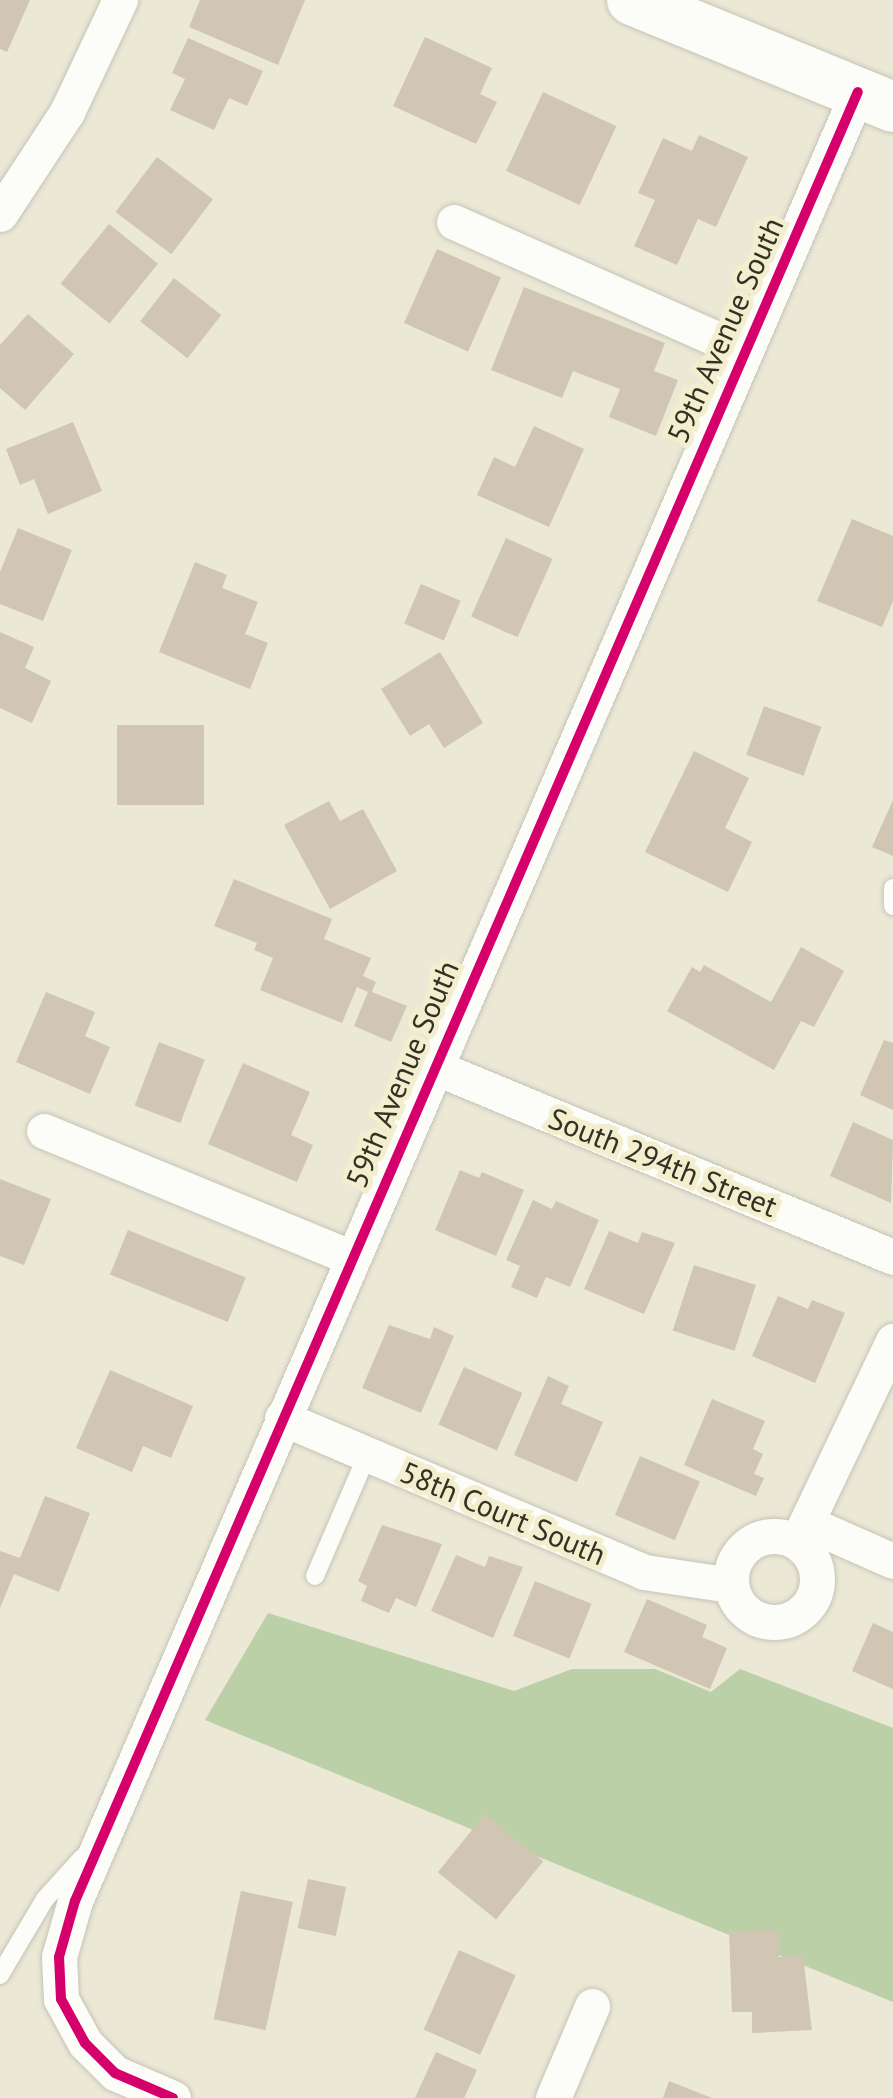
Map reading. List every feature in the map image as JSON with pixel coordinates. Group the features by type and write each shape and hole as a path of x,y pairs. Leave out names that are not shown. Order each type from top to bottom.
{"street":[{"path":"0,214 67,112 120,0"},
{"path":"632,0 876,100"},
{"name":"59th Avenue South","path":"173,2098 115,2073 86,2043 61,1999 59,1957 102,1836 742,350 876,100"},
{"path":"454,222 742,350"},
{"name":"South 294th Street","path":"432,1066 893,1257"},
{"path":"44,1131 350,1257"},
{"path":"893,1341 802,1533 818,1580 808,1608 796,1617 753,1618 730,1585 736,1558 755,1539 802,1533 893,1561"},
{"name":"58th Court South","path":"282,1418 644,1572 730,1585"},
{"path":"553,2098 592,2006"}],"lane":[{"path":"893,888 893,906"},
{"path":"314,1576 367,1455"},
{"path":"0,1975 45,1899 102,1836"}],"green space":[{"path":"268,1613 514,1691 572,1669 655,1669 711,1692 740,1669 893,1728 893,2002 205,1720"}],"building":[{"path":"0,0 30,0 7,52 0,49"},
{"path":"200,0 305,0 278,65 189,27"},
{"path":"425,37 492,68 480,94 497,102 476,144 393,106"},
{"path":"188,38 263,71 247,106 229,98 214,130 170,110 185,79 172,73"},
{"path":"543,92 616,126 580,205 506,171"},
{"path":"699,135 748,157 716,227 698,219 677,265 634,246 655,200 638,193 663,138 692,151"},
{"path":"157,157 213,199 171,254 115,212"},
{"path":"109,224 158,264 110,323 61,284"},
{"path":"437,249 501,277 468,351 404,323"},
{"path":"174,278 221,315 187,358 140,321"},
{"path":"524,287 665,343 654,371 678,380 656,436 609,417 620,389 573,371 562,398 491,370"},
{"path":"28,314 74,354 25,410 0,388 0,345"},
{"path":"73,422 102,491 48,514 34,479 20,485 6,449"},
{"path":"534,426 584,449 549,527 477,495 494,457 515,467"},
{"path":"852,519 893,536 893,601 882,627 817,601"},
{"path":"18,528 72,550 43,621 0,604 0,572"},
{"path":"506,538 553,559 518,637 471,617"},
{"path":"195,562 227,575 222,588 258,602 245,634 268,643 250,689 159,652"},
{"path":"421,584 461,601 444,640 404,624"},
{"path":"0,632 34,647 25,668 51,681 32,723 0,708"},
{"path":"440,652 483,723 444,748 429,724 410,736 381,689"},
{"path":"764,706 821,727 804,776 746,755"},
{"path":"117,725 204,725 204,805 117,805"},
{"path":"694,751 749,778 725,828 752,842 728,892 645,852"},
{"path":"893,800 893,856 872,847"},
{"path":"329,801 340,821 363,809 397,871 330,909 284,825"},
{"path":"234,879 332,919 324,939 371,958 363,976 376,982 372,992 407,1006 391,1042 354,1026 368,992 357,987 342,1023 260,990 273,958 254,950 257,943 214,926"},
{"path":"801,947 844,971 814,1027 801,1021 774,1070 667,1011 692,967 700,972 704,965 771,1002"},
{"path":"46,992 95,1012 85,1036 110,1047 90,1094 16,1062"},
{"path":"884,1040 893,1043 893,1110 860,1095"},
{"path":"159,1042 205,1060 180,1123 135,1105"},
{"path":"243,1063 310,1092 291,1135 313,1145 297,1182 208,1144"},
{"path":"853,1122 893,1140 891,1203 830,1176"},
{"path":"460,1170 479,1178 482,1172 524,1190 496,1256 435,1230"},
{"path":"0,1179 51,1199 24,1265 0,1256"},
{"path":"533,1200 552,1209 556,1201 599,1220 570,1287 546,1277 537,1298 511,1287 520,1266 506,1260"},
{"path":"128,1230 246,1278 228,1322 110,1275"},
{"path":"609,1231 638,1243 642,1232 675,1243 644,1314 584,1289"},
{"path":"694,1265 756,1285 734,1351 673,1331"},
{"path":"778,1296 808,1309 812,1300 845,1313 815,1383 752,1356"},
{"path":"389,1325 430,1339 434,1327 454,1336 421,1413 362,1388"},
{"path":"464,1367 522,1393 497,1451 438,1425"},
{"path":"110,1370 193,1406 171,1458 143,1446 132,1472 76,1448"},
{"path":"548,1376 569,1386 561,1404 603,1422 577,1482 514,1455"},
{"path":"712,1399 765,1421 753,1449 763,1454 754,1474 764,1478 756,1496 684,1465"},
{"path":"640,1456 700,1481 675,1540 615,1515"},
{"path":"45,1496 90,1513 59,1592 14,1574 0,1608 0,1551 20,1558"},
{"path":"382,1525 442,1544 416,1607 396,1598 389,1613 361,1601 367,1586 358,1581"},
{"path":"456,1555 485,1567 489,1556 523,1567 493,1638 431,1611"},
{"path":"535,1581 592,1604 569,1659 513,1636"},
{"path":"647,1599 707,1625 702,1637 727,1648 710,1689 624,1652"},
{"path":"873,1623 893,1632 893,1689 852,1671"},
{"path":"485,1814 543,1861 496,1919 438,1872"},
{"path":"308,1879 346,1887 336,1936 298,1928"},
{"path":"241,1891 293,1902 266,2030 214,2019"},
{"path":"778,1930 779,1957 803,1956 812,2030 752,2033 752,2012 732,2012 729,1931"},
{"path":"459,1950 516,1975 480,2055 424,2029"},
{"path":"436,2052 477,2070 464,2098 415,2098"},
{"path":"669,2081 712,2098 663,2098"}],"cycle path":[{"path":"173,2098 115,2073 85,2043 61,1999 59,1957 75,1901 858,92"}]}
